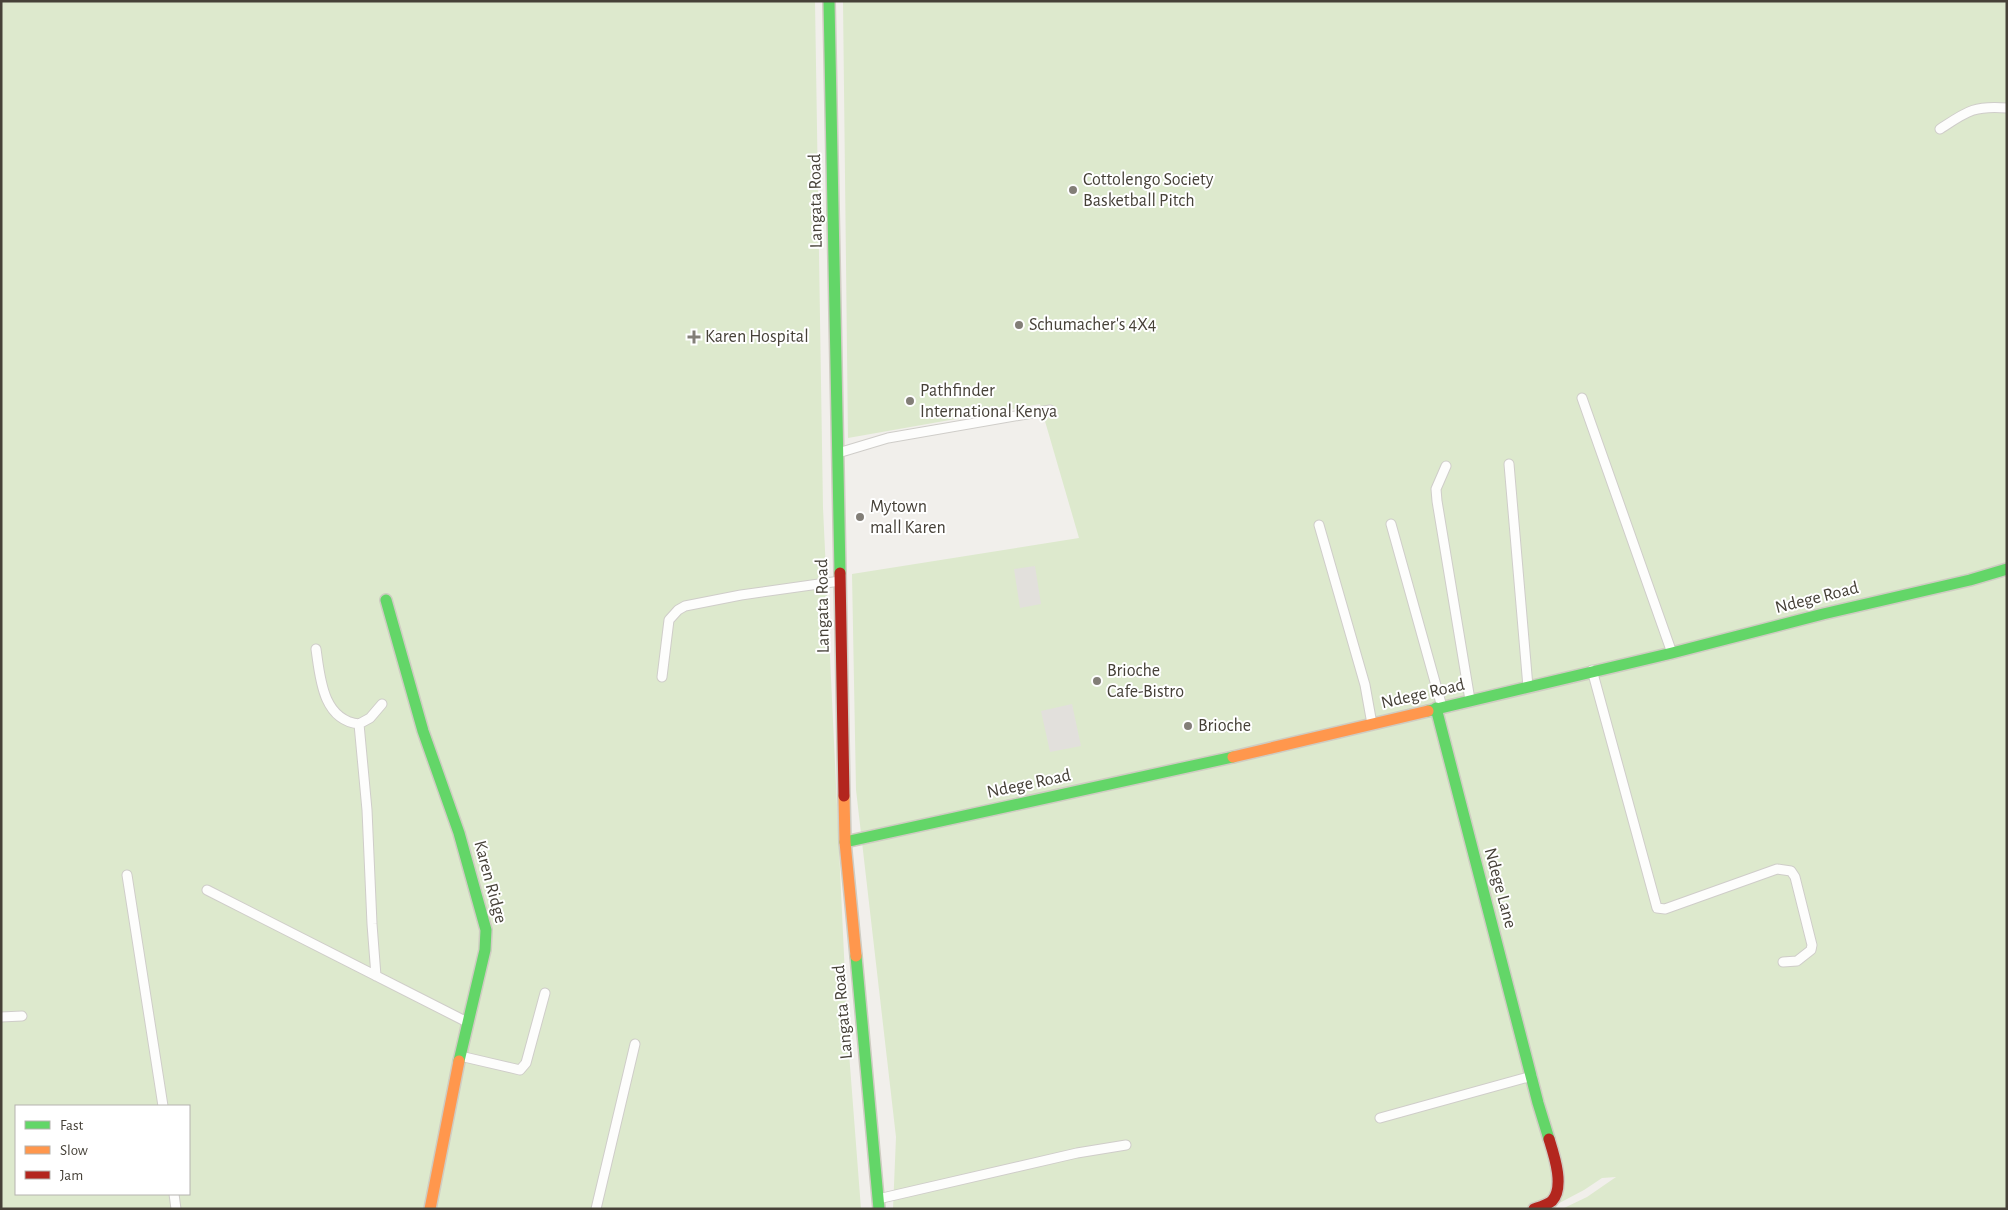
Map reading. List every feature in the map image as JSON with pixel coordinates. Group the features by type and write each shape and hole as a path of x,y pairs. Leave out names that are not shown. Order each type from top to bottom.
{"street":[{"name":"Langata Road","path":"829,1 845,842 879,1204"},
{"path":"1940,129 1972,109 1989,106 2007,108"},
{"path":"1582,398 1672,653"},
{"path":"838,454 888,438 1050,410"},
{"path":"1509,464 1528,687"},
{"path":"1446,466 1436,489 1437,501 1470,700"},
{"path":"1391,524 1439,708"},
{"path":"1319,525 1365,685 1372,724"},
{"name":"Ndege Road","path":"845,842 1224,759 1592,670 1672,653 1823,614 1970,580 2007,569"},
{"path":"662,677 669,620 678,610 685,606 741,595 840,581"},
{"name":"Karen Ridge","path":"386,600 423,731 459,833 486,930 485,950 467,1022 430,1209"},
{"path":"316,648 322,684 330,706 349,723 358,724 370,718 382,704"},
{"path":"1592,670 1657,908 1665,909 1778,869 1791,871 1796,878 1812,945 1811,950 1796,961 1783,962"},
{"name":"Ndege Lane","path":"1439,708 1532,1076 1538,1107 1558,1177 1555,1198 1546,1205 1534,1209"},
{"path":"358,724 367,810 376,976"},
{"path":"127,875 163,1105"},
{"path":"207,890 467,1022"},
{"path":"460,1056 520,1070 526,1063 545,993"},
{"path":"1,1017 22,1016"},
{"path":"596,1209 635,1044"},
{"path":"1380,1118 1532,1076"},
{"path":"879,1204 1077,1154 1126,1145"},
{"path":"174,1195 176,1209"}],"green space":[{"path":"1,1 815,1 823,508 848,1040 861,1209 1,1209"},
{"path":"843,1 2007,1 2007,1209 1562,1209 1587,1197 1616,1177 1602,1178 1548,1209 893,1209 896,1137 856,790 852,574 1079,538 1040,404 848,438"}],"shaded area":[{"path":"1035,566 1041,604 1020,608 1014,569"},
{"path":"1072,704 1081,746 1050,752 1041,711"}],"traffic: fast":[{"path":"829,1 840,573"},
{"path":"1428,711 1970,580 2007,569"},
{"path":"386,600 423,731 459,833 486,930 485,950 459,1061"},
{"path":"1436,708 1538,1103 1549,1139"},
{"path":"845,842 1233,757"},
{"path":"856,956 879,1209"}],"traffic: slow":[{"path":"1233,757 1428,711"},
{"path":"844,796 845,842 856,956"},
{"path":"430,1209 459,1061"}],"traffic: jam":[{"path":"840,573 844,796"},
{"path":"1534,1209 1552,1201 1558,1188 1557,1171 1549,1139"}],"place":[{"name":"Cottolengo Society Basketball Pitch","path":"1073,190"},
{"name":"Schumacher's 4X4","path":"1019,325"},
{"name":"Karen Hospital","path":"694,337"},
{"name":"Pathfinder International Kenya","path":"910,401"},
{"name":"Mytown mall Karen","path":"860,517"},
{"name":"Brioche Cafe-Bistro","path":"1097,681"},
{"name":"Brioche","path":"1188,726"}]}
